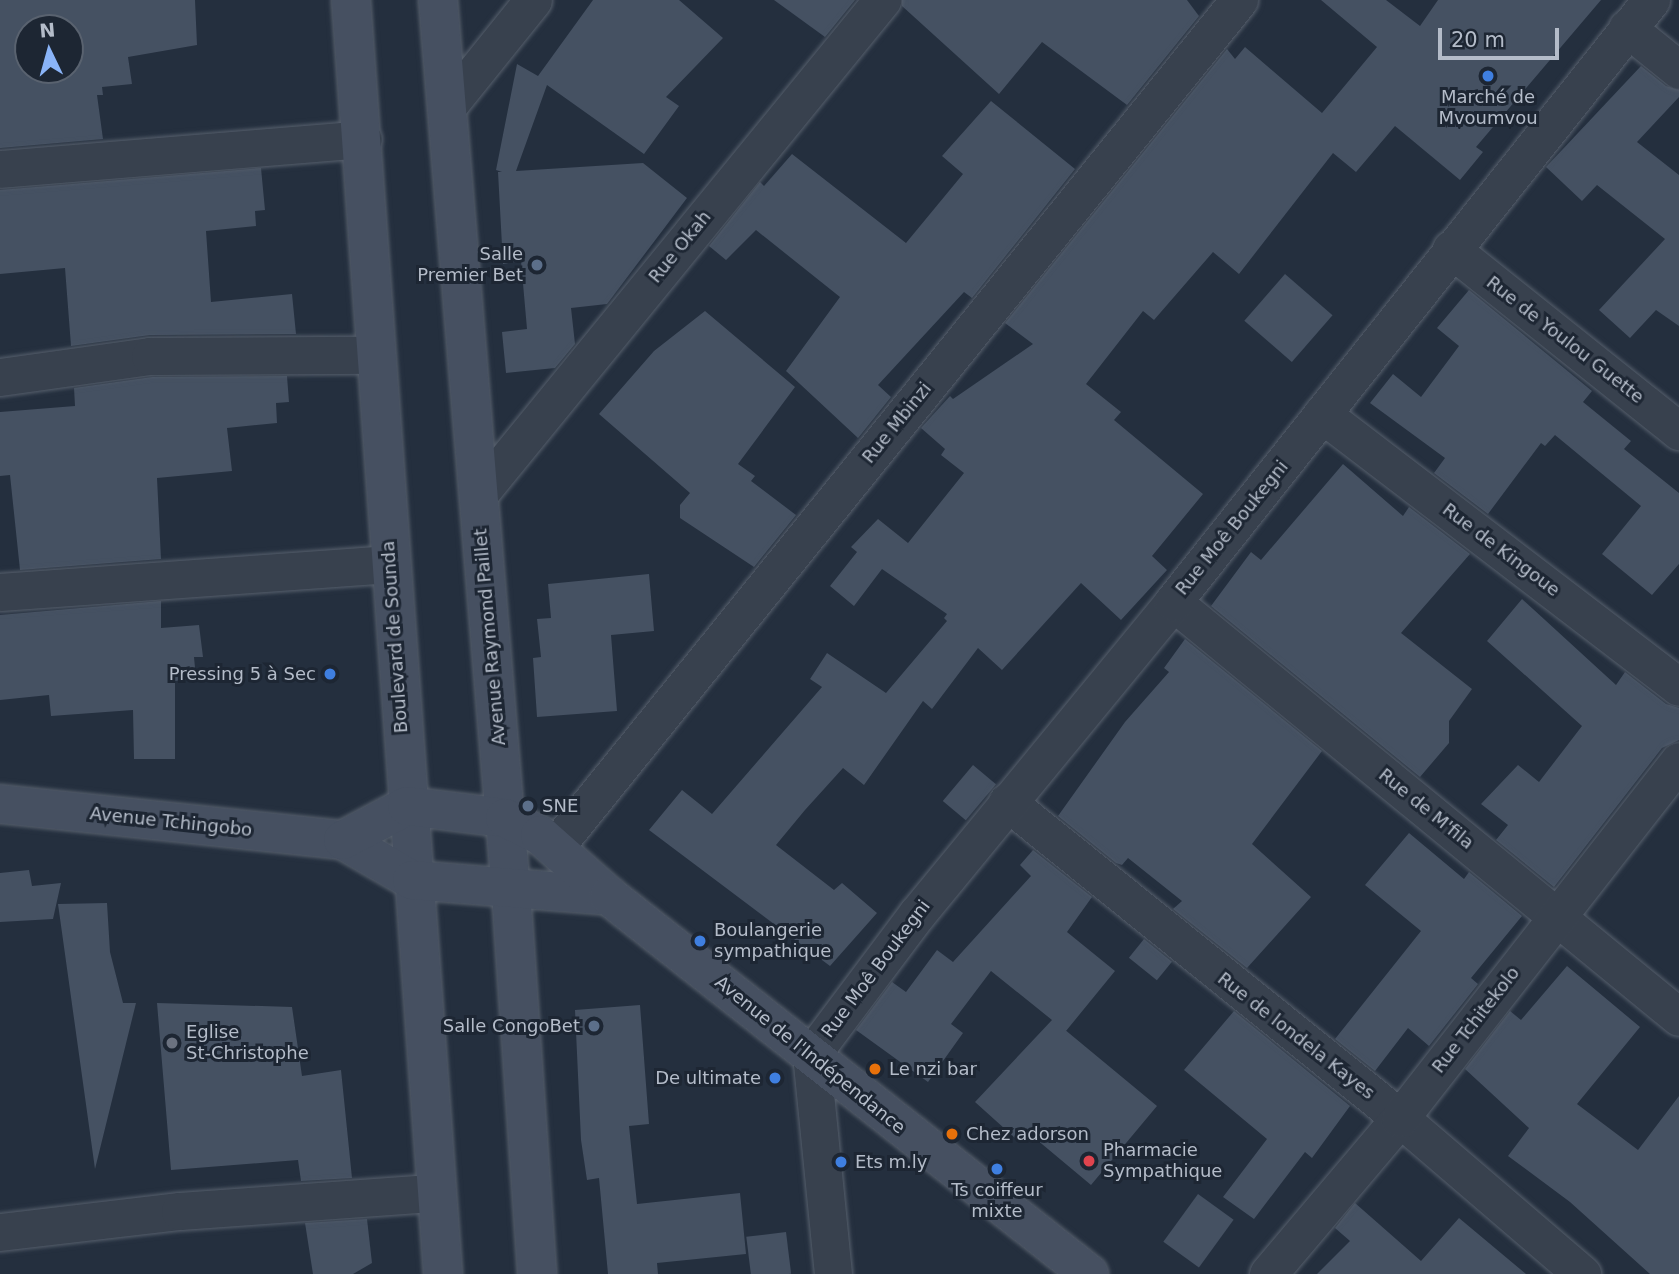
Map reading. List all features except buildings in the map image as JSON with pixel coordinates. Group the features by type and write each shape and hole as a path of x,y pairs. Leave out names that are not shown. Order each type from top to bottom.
{"main road":[{"name":"Boulevard de Sounda","path":"351,0 363,139 389,564 434,1193 443,1274"},
{"name":"Avenue Raymond Paillet","path":"438,0 511,891 537,1274"},
{"name":"Avenue Tchingobo","path":"0,804 343,840 412,880"},
{"path":"343,840 407,806 505,818 555,847 609,896"},
{"path":"412,880 511,891 609,896"},
{"name":"Avenue de l'Indépendance","path":"609,896 1088,1274"}],"street":[{"path":"447,107 533,0"},
{"name":"Rue Okah","path":"479,494 881,0"},
{"name":"Rue Mbinzi","path":"555,847 1239,0"},
{"name":"Rue Moê Boukegni","path":"811,1055 1007,802 1173,602 1651,0"},
{"path":"1627,28 1679,71"},
{"path":"0,169 363,139"},
{"name":"Rue de Youlou Guette","path":"1451,249 1679,431"},
{"path":"0,377 150,356 376,355"},
{"name":"Rue de Kingoue","path":"1322,414 1679,687"},
{"path":"0,592 389,564"},
{"name":"Rue de M'fila","path":"1173,602 1679,1017"},
{"name":"Rue Tchitekolo","path":"1268,1274 1400,1118 1679,761"},
{"name":"Rue de londela Kayes","path":"1007,802 1400,1118 1583,1274"},
{"path":"811,1055 833,1274"},
{"path":"0,1232 180,1211 434,1193"}],"place":[{"name":"Marché de Mvoumvou","path":"1488,76"},
{"name":"Salle Premier Bet","path":"537,265"},
{"name":"Pressing 5 à Sec","path":"330,674"},
{"name":"SNE","path":"528,806"},
{"name":"Boulangerie sympathique","path":"700,941"},
{"name":"Salle CongoBet","path":"594,1026"},
{"name":"Eglise St-Christophe","path":"172,1043"},
{"name":"Le nzi bar","path":"875,1069"},
{"name":"De ultimate","path":"775,1078"},
{"name":"Chez adorson","path":"952,1134"},
{"name":"Pharmacie Sympathique","path":"1089,1161"},
{"name":"Ets m.ly","path":"841,1162"},
{"name":"Ts coiffeur mixte","path":"997,1169"}]}
